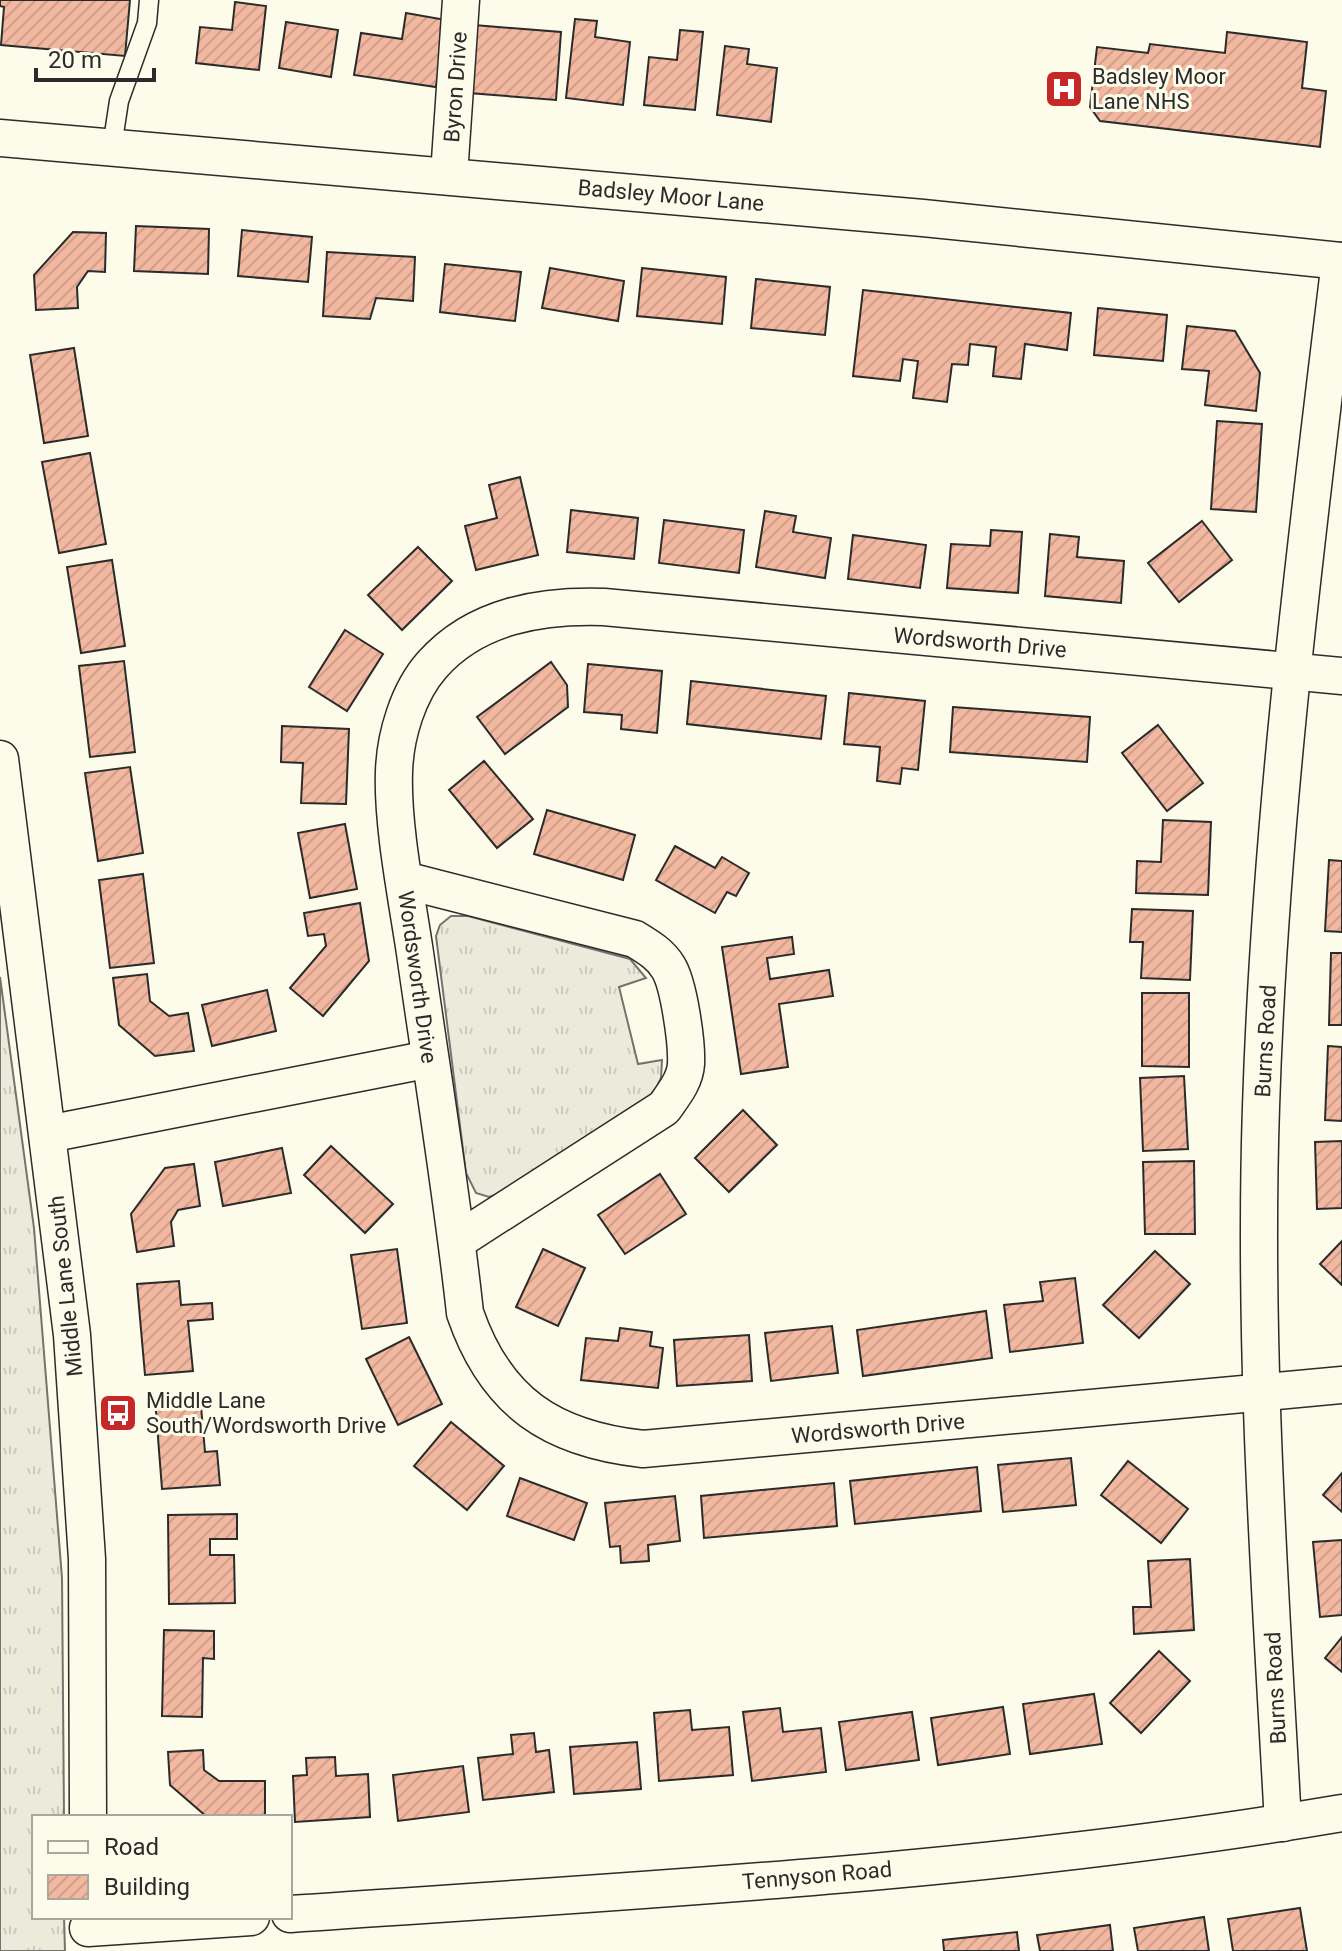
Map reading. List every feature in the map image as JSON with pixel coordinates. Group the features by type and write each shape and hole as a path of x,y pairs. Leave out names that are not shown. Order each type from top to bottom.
{"street":[{"name":"Byron Drive","path":"449,175 461,0"},
{"name":"Badsley Moor Lane","path":"0,138 449,175 1341,261"},
{"name":"Burns Road","path":"1283,1823 1259,1393 1261,1108 1290,670 1341,261"},
{"name":"Wordsworth Drive","path":"1342,676 604,607 558,606 520,612 459,642 431,665 411,699 399,734 394,773 404,880 465,1313 478,1351 500,1383 527,1409 562,1431 600,1444 643,1449 1342,1385"},
{"name":"Middle Lane South","path":"0,759 72,1335 87,1559 88,1815"},
{"path":"404,880 635,939 656,952 670,969 681,1018 686,1065 680,1085 664,1108 457,1241"},
{"path":"48,1134 430,1059"},
{"name":"Tennyson Road","path":"292,1914 751,1881 996,1858 1342,1813"},
{"path":"88,1932 229,1919"}],"lane":[{"path":"112,147 119,101 147,23 149,0"}],"green space":[{"path":"451,916 468,916 630,959 646,978 619,987 638,1064 662,1060 661,1078 651,1098 509,1190 489,1197 476,1193 466,1173 436,936 440,925"},
{"path":"0,977 34,1228 62,1578 64,1815 32,1815 32,1919 64,1919 65,1951 0,1951"}],"building":[{"path":"0,0 130,0 125,56 1,45 4,7 0,6"},
{"path":"235,2 266,6 259,70 196,63 200,27 232,30"},
{"path":"406,13 446,20 436,87 354,75 361,33 402,39"},
{"path":"575,19 597,21 595,37 630,42 623,105 566,98"},
{"path":"286,22 338,30 331,77 279,68"},
{"path":"474,25 561,32 556,100 469,93"},
{"path":"680,30 703,32 695,110 644,105 649,57 677,60"},
{"path":"1227,32 1307,42 1302,88 1326,91 1320,147 1100,121 1090,107 1097,47 1148,53 1150,44 1225,53"},
{"path":"725,46 749,49 747,64 777,68 771,122 717,115"},
{"path":"136,226 209,229 208,274 134,271"},
{"path":"242,230 312,237 308,282 238,276"},
{"path":"73,232 106,233 105,272 88,271 77,287 78,308 36,310 34,275"},
{"path":"327,252 415,257 413,301 376,298 370,319 323,316"},
{"path":"445,264 521,272 515,321 440,312"},
{"path":"550,268 624,281 618,321 542,308"},
{"path":"642,268 726,277 722,324 637,316"},
{"path":"756,279 830,287 825,335 751,328"},
{"path":"863,290 1071,313 1067,350 1025,344 1021,379 993,376 996,347 970,344 968,365 952,364 947,402 913,398 918,361 903,359 900,381 853,376"},
{"path":"1098,308 1167,315 1163,361 1094,355"},
{"path":"1187,326 1235,331 1260,373 1256,411 1205,405 1209,371 1182,369"},
{"path":"74,348 88,436 44,443 30,355"},
{"path":"1217,421 1262,424 1256,512 1211,509"},
{"path":"90,453 106,544 59,553 42,462"},
{"path":"520,477 538,555 476,570 465,526 497,518 489,485"},
{"path":"571,510 638,518 634,559 567,552"},
{"path":"765,511 796,516 793,532 831,538 825,578 756,567"},
{"path":"664,520 744,530 739,573 659,563"},
{"path":"1202,521 1232,560 1179,602 1148,563"},
{"path":"991,530 1022,532 1018,593 947,588 951,544 990,546"},
{"path":"1050,534 1079,537 1077,557 1124,561 1121,603 1045,596"},
{"path":"853,535 926,545 920,588 848,579"},
{"path":"418,547 452,581 402,630 368,595"},
{"path":"112,560 125,646 81,653 67,567"},
{"path":"345,630 383,654 347,711 309,687"},
{"path":"124,661 135,752 90,757 79,666"},
{"path":"551,662 567,685 568,707 505,754 477,717"},
{"path":"588,664 662,671 657,733 621,729 622,715 584,712"},
{"path":"691,681 826,696 821,739 687,724"},
{"path":"849,693 925,701 918,770 902,768 900,784 877,781 880,747 844,744"},
{"path":"953,707 1090,717 1087,762 950,752"},
{"path":"1158,725 1203,783 1167,811 1122,753"},
{"path":"282,726 349,729 346,804 301,803 303,763 281,762"},
{"path":"484,761 533,819 497,848 449,790"},
{"path":"130,767 143,853 98,861 85,773"},
{"path":"547,810 635,835 623,880 534,854"},
{"path":"1163,820 1211,822 1208,895 1136,893 1137,861 1161,862"},
{"path":"345,824 357,889 310,898 298,833"},
{"path":"675,846 715,868 722,857 749,873 736,896 727,892 715,913 656,880"},
{"path":"1329,860 1342,861 1342,932 1325,931"},
{"path":"143,874 154,963 110,968 99,880"},
{"path":"360,903 369,961 323,1016 290,988 326,946 324,934 308,936 304,913"},
{"path":"1132,909 1193,911 1190,980 1141,978 1143,942 1130,942"},
{"path":"792,937 794,954 767,958 770,979 829,970 833,996 779,1004 788,1067 741,1074 722,947"},
{"path":"1331,953 1342,953 1342,1025 1329,1025"},
{"path":"147,974 150,1001 169,1016 188,1013 194,1051 155,1056 119,1025 113,978"},
{"path":"267,990 276,1031 212,1046 202,1005"},
{"path":"1142,993 1189,993 1189,1067 1142,1066"},
{"path":"1328,1046 1342,1047 1342,1121 1325,1120"},
{"path":"1184,1076 1188,1149 1143,1151 1140,1078"},
{"path":"743,1110 777,1145 729,1192 695,1158"},
{"path":"1342,1141 1342,1208 1317,1209 1315,1142"},
{"path":"331,1146 393,1204 365,1233 304,1175"},
{"path":"282,1148 291,1193 223,1206 215,1162"},
{"path":"1194,1161 1195,1234 1145,1234 1143,1162"},
{"path":"194,1164 200,1206 178,1210 171,1222 174,1246 137,1252 131,1214 165,1168"},
{"path":"660,1174 686,1214 625,1254 598,1215"},
{"path":"1342,1241 1342,1285 1320,1264"},
{"path":"397,1249 407,1323 362,1329 351,1255"},
{"path":"543,1249 585,1268 558,1326 516,1307"},
{"path":"1155,1251 1190,1284 1139,1338 1103,1305"},
{"path":"1075,1278 1083,1343 1010,1352 1004,1305 1043,1301 1040,1282"},
{"path":"179,1281 181,1305 212,1303 213,1319 188,1321 193,1371 145,1375 137,1284"},
{"path":"986,1311 992,1358 863,1376 857,1330"},
{"path":"832,1326 838,1373 771,1381 765,1333"},
{"path":"620,1328 652,1332 650,1346 663,1348 658,1388 581,1380 586,1338 618,1341"},
{"path":"749,1335 752,1381 677,1386 674,1340"},
{"path":"409,1337 442,1404 398,1425 366,1359"},
{"path":"200,1395 205,1452 217,1451 220,1485 162,1489 155,1399"},
{"path":"451,1422 504,1466 467,1510 414,1466"},
{"path":"1071,1458 1076,1505 1003,1512 998,1465"},
{"path":"1128,1461 1188,1509 1161,1543 1101,1495"},
{"path":"977,1467 981,1511 855,1524 850,1481"},
{"path":"1342,1473 1342,1512 1323,1495"},
{"path":"520,1478 587,1503 574,1540 507,1516"},
{"path":"834,1483 837,1526 704,1538 701,1496"},
{"path":"675,1496 680,1541 648,1545 649,1561 621,1563 620,1546 610,1547 605,1503"},
{"path":"237,1514 237,1539 210,1539 210,1555 234,1555 235,1603 169,1604 168,1515"},
{"path":"1342,1540 1342,1615 1320,1617 1313,1542"},
{"path":"1190,1559 1194,1630 1134,1634 1133,1607 1151,1607 1148,1561"},
{"path":"164,1630 214,1631 214,1659 203,1658 202,1717 162,1716"},
{"path":"1342,1637 1342,1672 1325,1658"},
{"path":"1159,1651 1190,1681 1141,1733 1110,1703"},
{"path":"1094,1694 1102,1744 1030,1754 1023,1704"},
{"path":"1003,1707 1010,1754 938,1765 931,1718"},
{"path":"780,1708 783,1732 821,1728 826,1772 752,1781 743,1712"},
{"path":"690,1710 692,1730 729,1727 733,1775 659,1781 654,1713"},
{"path":"912,1712 919,1760 846,1770 839,1722"},
{"path":"534,1733 536,1752 549,1750 554,1792 483,1800 478,1758 513,1754 511,1735"},
{"path":"637,1742 641,1789 574,1794 570,1747"},
{"path":"203,1750 204,1770 219,1781 265,1781 265,1815 205,1815 170,1785 168,1752"},
{"path":"335,1757 336,1776 368,1774 370,1817 295,1822 293,1776 307,1775 306,1758"},
{"path":"463,1766 469,1812 398,1821 393,1775"},
{"path":"1300,1908 1307,1951 1233,1951 1228,1919"},
{"path":"1204,1917 1209,1951 1138,1951 1134,1928"},
{"path":"1110,1925 1113,1951 1040,1951 1037,1935"},
{"path":"1017,1932 1019,1951 944,1951 943,1940"}],"place":[{"name":"Badsley Moor Lane NHS","path":"1064,89"},
{"name":"Middle Lane South/Wordsworth Drive","path":"118,1413"}]}
